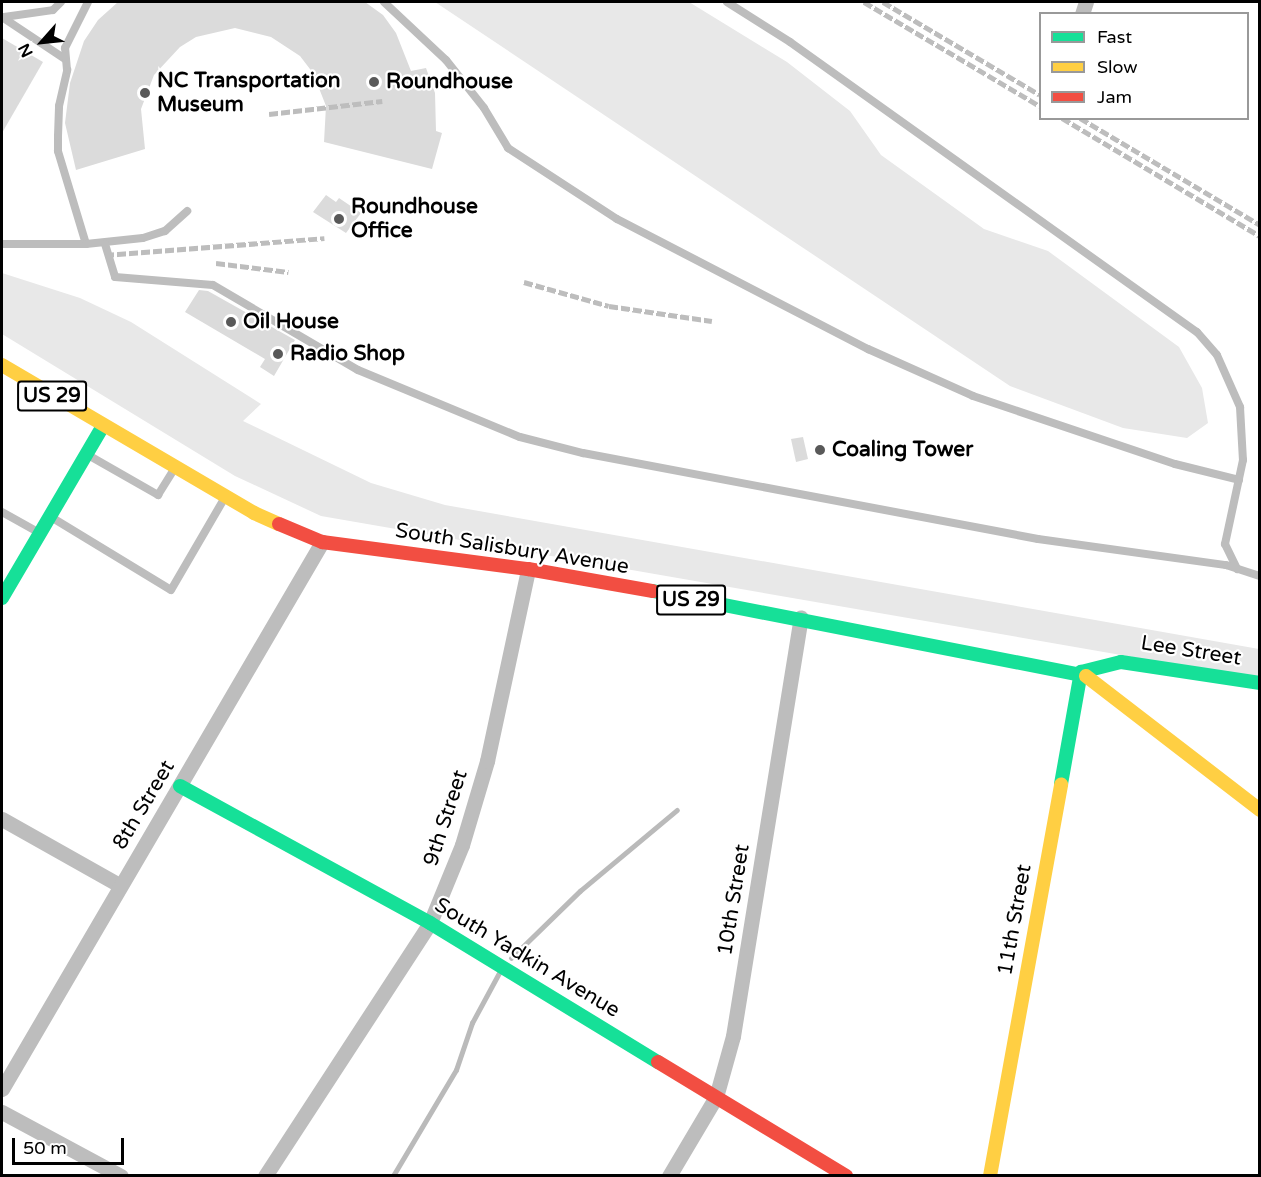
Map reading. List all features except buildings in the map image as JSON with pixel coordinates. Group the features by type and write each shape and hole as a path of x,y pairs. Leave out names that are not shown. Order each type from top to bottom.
{"street":[{"name":"South Salisbury Avenue","path":"2,365 225,497 322,542 528,569 801,617 1081,672 1260,810"},
{"path":"2,598 102,426"},
{"name":"8th Street","path":"2,1089 119,885 180,786 322,542"},
{"name":"9th Street","path":"265,1176 430,923 462,844 487,761 528,569"},
{"name":"10th Street","path":"669,1176 716,1097 733,1036 801,617"},
{"name":"Lee Street","path":"1081,672 1121,662 1260,683"},
{"name":"11th Street","path":"990,1176 1081,672"},
{"name":"South Yadkin Avenue","path":"180,786 430,923 846,1176"},
{"path":"2,819 119,885"},
{"path":"2,1112 121,1176"}],"lane":[{"path":"2,17 53,9 61,2"},
{"path":"86,244 58,151 59,106 67,70 65,59 70,33 88,2"},
{"path":"384,2 446,60 484,108 508,148 617,219 868,349 973,396 1175,464 1239,480"},
{"path":"727,2 809,56 1197,332 1217,355 1240,407 1245,438 1239,480 1224,544 1237,569"},
{"path":"2,17 65,59"},
{"path":"2,244 105,244 165,231 187,211"},
{"path":"105,244 115,278 213,285 358,370 520,437 583,453 1038,539 1237,569 1260,576"},
{"path":"86,454 158,495 175,468"},
{"path":"50,516 171,590 225,497"},
{"path":"2,512 39,533"}],"shaded area":[{"path":"435,2 689,2 787,62 850,111 881,155 984,229 1048,251 1179,347 1202,388 1208,423 1187,438 1123,428 1010,386"},
{"path":"2,273 80,298 131,322 261,404 243,421 371,483 445,505 1259,649 1259,679 321,516 235,476 2,334"}],"waterway":[{"path":"511,958 580,891 677,810"},
{"path":"393,1176 456,1070 472,1023 499,973"}],"railway":[{"path":"864,2 1039,105"},
{"path":"883,2 1039,94"},
{"path":"269,114 382,101"},
{"path":"1065,120 1260,236"},
{"path":"1083,120 1260,225"},
{"path":"105,255 324,238"},
{"path":"216,263 288,272"},
{"path":"524,282 609,306 712,321"}],"traffic: fast":[{"path":"2,598 103,426"},
{"path":"653,591 1086,676"},
{"path":"1061,784 1081,672 1121,662 1260,683"},
{"path":"180,786 430,923 658,1062"}],"traffic: slow":[{"path":"2,365 254,513 279,524"},
{"path":"1086,676 1260,810"},
{"path":"990,1176 1061,784"}],"traffic: jam":[{"path":"279,524 322,542 528,569 653,591"},
{"path":"658,1062 846,1176"}],"place":[{"name":"Roundhouse","path":"374,82"},
{"name":"NC Transportation Museum","path":"145,93"},
{"name":"Roundhouse Office","path":"339,219"},
{"name":"Oil House","path":"231,322"},
{"name":"Radio Shop","path":"278,354"},
{"name":"Coaling Tower","path":"820,450"}]}
